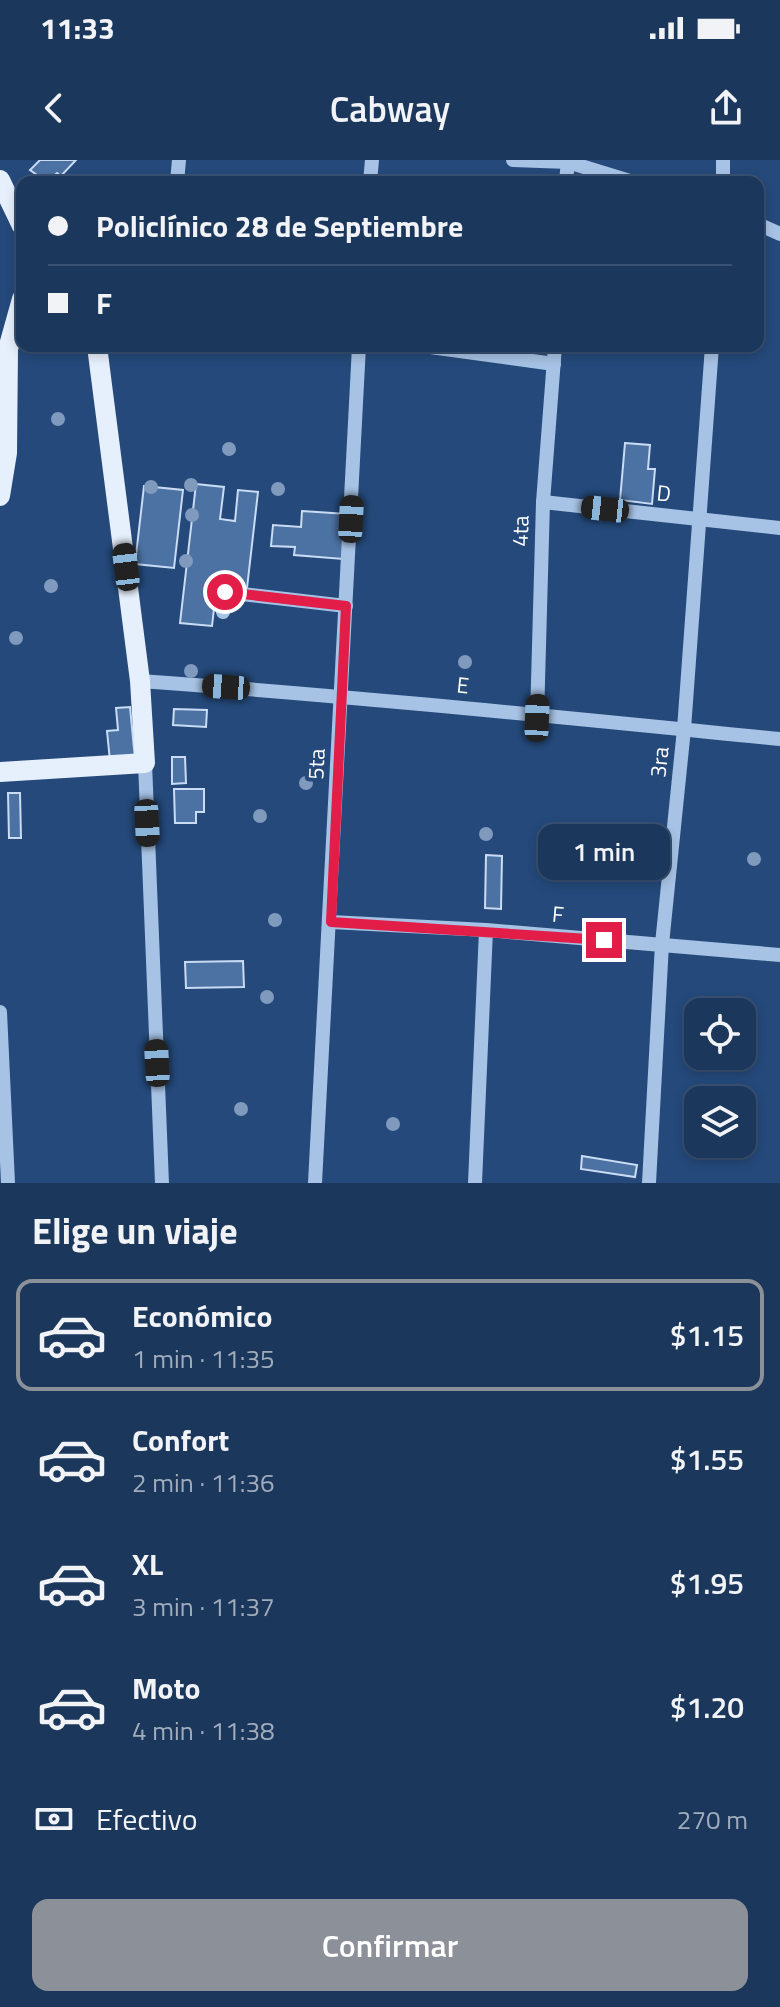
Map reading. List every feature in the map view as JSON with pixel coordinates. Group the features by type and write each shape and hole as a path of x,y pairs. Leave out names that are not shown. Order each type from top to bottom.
{"main road":[{"path":"0,496 7,453 8,349 16,320"},
{"path":"0,772 145,763 140,681 98,352"}],"street":[{"path":"513,160 568,161 614,176"},
{"name":"5ta","path":"315,1183 359,352"},
{"path":"467,352 554,364"},
{"name":"4ta","path":"537,718 543,502 555,352"},
{"name":"3ra","path":"649,1183 662,944 684,729 712,352"},
{"name":"D","path":"543,502 780,528"},
{"path":"223,612 225,592 346,606"},
{"name":"E","path":"140,681 342,696 537,718 780,739"},
{"path":"145,763 162,1183"},
{"name":"F","path":"331,922 486,930 780,955"},
{"path":"475,1183 486,930"},
{"path":"0,1012 8,1183"}],"building":[{"path":"40,160 76,160 61,176 57,173 54,176 38,176 30,170"},
{"path":"625,443 650,445 648,469 655,469 652,504 620,500"},
{"path":"196,484 224,487 220,519 235,521 238,490 258,492 247,588 227,586 228,575 218,574 212,626 180,623"},
{"path":"144,486 183,490 174,568 135,564"},
{"path":"302,511 347,514 343,559 294,555 295,547 271,546 273,525 301,527"},
{"path":"130,707 135,759 110,761 107,731 118,730 116,708"},
{"path":"174,709 207,710 206,727 173,725"},
{"path":"172,757 185,757 186,783 172,784"},
{"path":"174,789 204,789 204,812 196,812 196,823 175,823"},
{"path":"8,793 20,793 21,838 9,838"},
{"path":"486,855 502,856 501,909 485,908"},
{"path":"243,961 244,987 186,988 185,962"},
{"path":"582,1156 637,1165 635,1177 581,1169"}],"route":[{"path":"225,592 346,606 331,922 604,940"}]}
